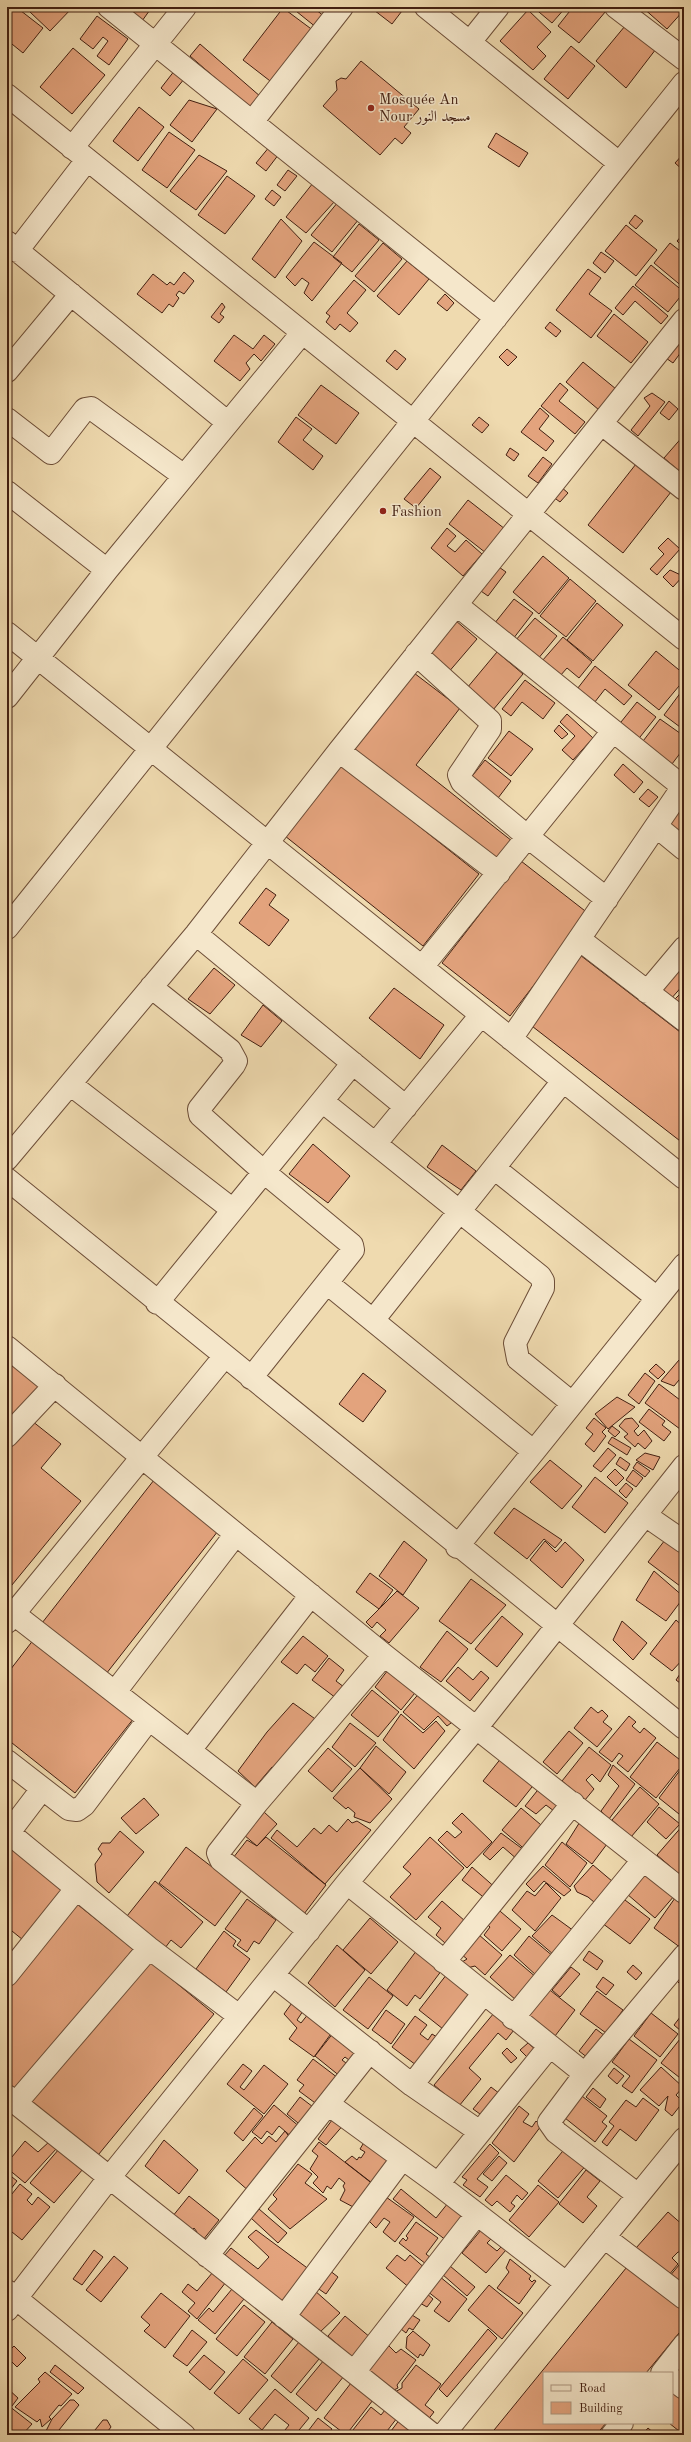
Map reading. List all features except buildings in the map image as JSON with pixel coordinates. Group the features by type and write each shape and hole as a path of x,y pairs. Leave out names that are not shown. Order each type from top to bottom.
{"street":[{"path":"109,7 496,318"},
{"path":"185,7 155,44 80,154 12,246 227,422"},
{"path":"252,122 342,7"},
{"path":"426,7 620,163"},
{"path":"470,42 498,7"},
{"path":"616,7 684,59"},
{"path":"7,928 620,163 683,87"},
{"path":"7,95 302,333 531,513 684,639"},
{"path":"7,371 72,294"},
{"path":"7,1159 196,934 416,654 458,606 602,424 683,325"},
{"path":"7,697 107,570 227,422 302,333"},
{"path":"7,419 51,453 85,409 91,408 184,476"},
{"path":"602,424 684,489"},
{"path":"7,492 107,570"},
{"path":"458,606 613,731 684,786 511,1039"},
{"path":"7,633 268,841 684,1178"},
{"path":"416,654 490,721 490,729 459,775 460,779 528,837 607,899"},
{"path":"422,967 613,731"},
{"path":"339,751 499,873"},
{"path":"656,826 684,849"},
{"path":"196,934 406,1107"},
{"path":"579,939 684,1020"},
{"path":"647,992 684,948"},
{"path":"151,987 230,1050 236,1062 199,1112 264,1172 352,1245 353,1250 250,1378"},
{"path":"376,1143 481,1015"},
{"path":"157,1303 353,1063"},
{"path":"374,1319 563,1081"},
{"path":"70,1084 233,1210"},
{"path":"322,1101 460,1210 540,1276 544,1281 543,1288 515,1343 515,1352 518,1359 572,1403"},
{"path":"494,1168 657,1298"},
{"path":"7,1179 457,1547 557,1625 684,1728"},
{"path":"457,1547 533,1450 684,1265"},
{"path":"327,1283 374,1319 533,1450"},
{"path":"7,1347 384,1655 684,1892"},
{"path":"224,1357 143,1458 10,1618 115,1692 257,1803"},
{"path":"7,1436 55,1385"},
{"path":"184,2435 10,2300 347,1883 477,1727 684,1466"},
{"path":"645,1515 684,1542"},
{"path":"115,1692 236,1534"},
{"path":"190,1750 311,1595"},
{"path":"309,1931 218,1856 220,1850 257,1803 384,1655"},
{"path":"7,1761 69,1809 77,1810 84,1805 149,1719"},
{"path":"42,1789 8,1834 149,1948 239,2016"},
{"path":"444,1962 573,1803"},
{"path":"513,2018 643,1860"},
{"path":"347,1883 549,2047 585,2074"},
{"path":"7,1975 76,1889"},
{"path":"149,1948 12,2099 109,2178 434,2435"},
{"path":"638,2195 556,2132 549,2122 585,2074 684,1956"},
{"path":"273,1975 412,2085 480,2132"},
{"path":"412,2085 483,1994"},
{"path":"438,2184 549,2047"},
{"path":"207,2256 370,2051"},
{"path":"328,2104 438,2184 566,2283"},
{"path":"443,2435 638,2195 681,2148"},
{"path":"284,2317 402,2159"},
{"path":"354,2372 477,2214"},
{"path":"604,2237 684,2298"},
{"path":"666,2372 684,2345"},
{"path":"673,2380 684,2388"},
{"path":"612,2435 621,2424"}],"place":[{"name":"Mosquée An Nour مسجد النور","path":"371,108"},
{"name":"Fashion","path":"383,511"}]}
